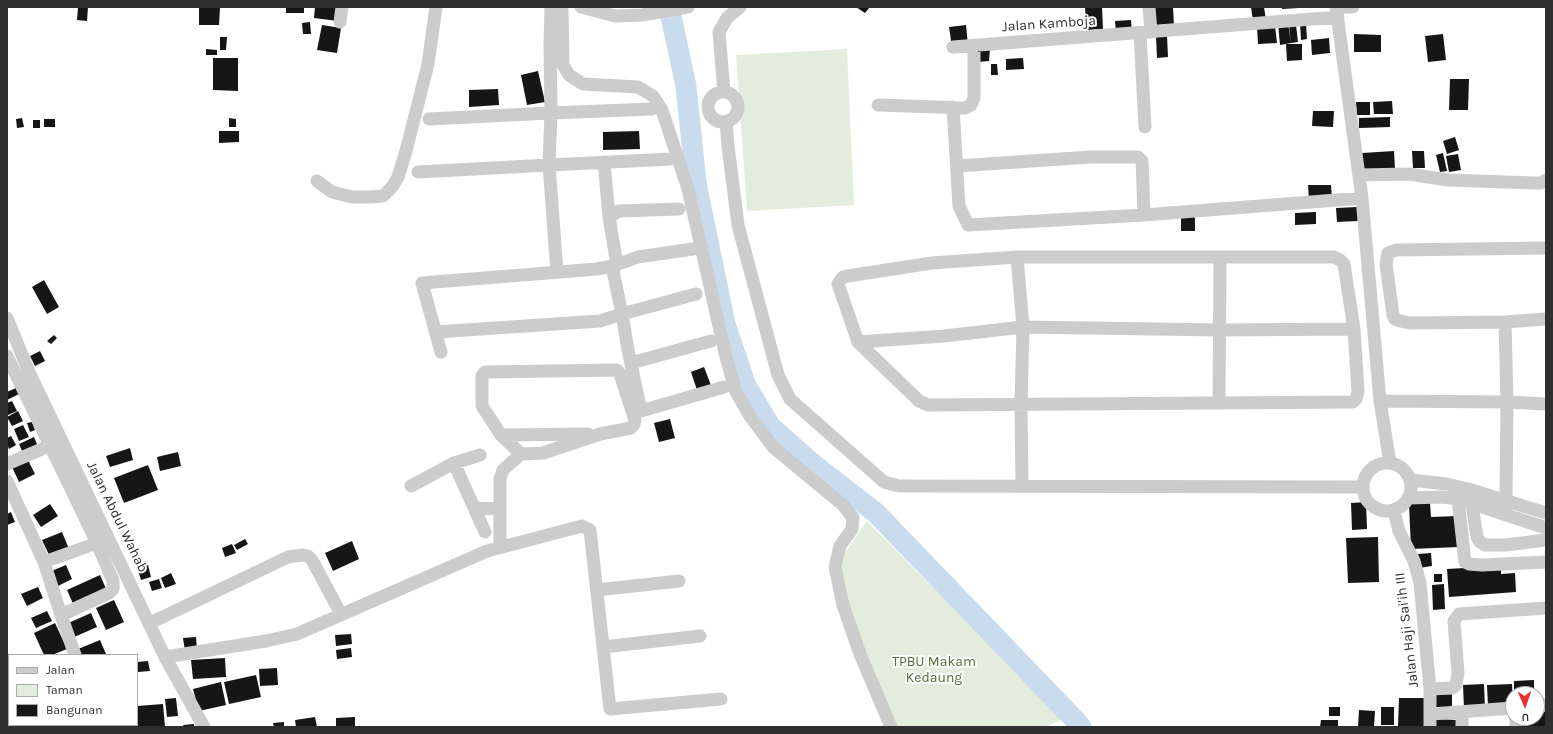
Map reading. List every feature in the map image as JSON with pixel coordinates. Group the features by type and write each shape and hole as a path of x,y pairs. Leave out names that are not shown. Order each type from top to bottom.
{"street":[{"path":"340,22 342,7"},
{"path":"317,181 332,192 352,197 383,196 392,187 398,177 406,151 428,64 436,7"},
{"path":"551,7 551,113 549,165 557,272"},
{"path":"562,7 563,65 569,75 582,84 638,87 653,96 662,110 688,189 726,357 736,392 746,410 773,447 843,505 853,518 852,529 840,546 836,567 843,605 860,654 891,727"},
{"path":"581,7 615,16 685,8"},
{"path":"724,92 719,32 727,18 740,7"},
{"path":"1145,128 1146,32 1149,7"},
{"name":"Jalan Kamboja","path":"953,47 1146,32 1353,7"},
{"path":"1337,10 1362,198 1380,401 1390,463"},
{"path":"878,105 965,108 973,103 974,98 974,46"},
{"path":"724,92 734,96 738,105 736,115 731,120 726,121 718,121 714,119 709,111 708,106 715,94 724,92"},
{"path":"953,107 960,206 968,225 1144,215 1362,198"},
{"path":"429,119 652,109"},
{"path":"726,121 738,225 778,375 790,399 884,482 899,486 1362,487"},
{"path":"957,166 1091,157 1138,158 1142,161 1144,215"},
{"path":"418,172 672,159"},
{"path":"604,162 609,217 622,314 641,411 724,387"},
{"path":"1359,175 1409,174 1455,180 1536,183 1541,183 1546,180"},
{"path":"609,217 619,211 679,209"},
{"path":"1546,248 1402,249 1388,253 1386,264 1393,316 1395,319 1410,323 1506,322 1546,319"},
{"path":"441,352 422,283 615,266 638,257 693,250"},
{"path":"1018,257 1023,327 1021,404 1022,486"},
{"path":"1018,257 1334,257 1344,264 1354,329 1358,392 1356,399 1353,402 928,405 919,401 858,342 838,284 843,278 932,263 1018,257"},
{"path":"1219,402 1220,258"},
{"path":"436,332 600,321 696,294"},
{"name":"Jalan Abdul Wahab","path":"7,318 29,372 166,656 204,727"},
{"path":"1505,515 1507,402 1506,322"},
{"path":"858,342 944,336 1023,327 1220,330 1354,329"},
{"path":"631,362 711,341"},
{"path":"7,356 97,543 113,581 112,589 109,593 62,615"},
{"path":"500,547 500,478 503,470 518,457 543,453 600,434 631,428 634,424 635,420 620,374 617,370 485,372 482,376 482,406 501,435 518,457"},
{"path":"1380,401 1507,402 1546,404"},
{"path":"501,435 600,434"},
{"path":"7,464 49,446"},
{"path":"411,486 454,463 480,455"},
{"path":"454,463 485,532"},
{"path":"1390,463 1402,469 1410,480 1411,489 1408,498 1402,506 1394,511 1382,511 1372,506 1364,498 1362,487 1364,478 1371,469 1382,464 1390,463"},
{"path":"1410,480 1447,484 1506,500 1546,513"},
{"path":"7,481 44,562 75,654"},
{"path":"1408,498 1442,497 1458,499 1546,528"},
{"path":"1458,499 1465,562 1469,564 1482,565 1546,562"},
{"path":"1472,504 1477,537 1480,542 1485,545 1505,545 1546,540"},
{"path":"474,508 500,509"},
{"name":"Jalan Haji Sai'ih III","path":"1394,511 1399,531 1414,561 1420,583 1430,689 1430,727"},
{"path":"166,656 266,641 297,634 487,551 582,526 590,530 610,709 721,699"},
{"path":"44,562 97,543"},
{"path":"150,623 288,557 303,555 308,556 312,560 341,614"},
{"path":"596,590 679,581"},
{"path":"1430,689 1453,688 1456,685 1458,673 1454,620 1459,614 1546,608"},
{"path":"603,648 700,636"},
{"path":"1431,714 1505,709"},
{"path":"1462,712 1462,727"}],"green space":[{"path":"847,49 854,205 747,211 736,55"},
{"name":"TPBU Makam Kedaung","path":"867,521 1063,719 1045,727 896,727 862,645 844,589 842,565 846,551"}],"building":[{"path":"78,7 88,7 87,21 77,20"},
{"path":"199,7 220,7 219,25 199,25"},
{"path":"286,7 304,7 304,13 286,13"},
{"path":"315,7 340,7 338,21 314,18"},
{"path":"856,7 870,7 865,13"},
{"path":"1102,7 1103,29 1087,30 1085,8"},
{"path":"1152,7 1173,7 1174,26 1153,27"},
{"path":"1251,7 1264,7 1266,20 1253,21"},
{"path":"1282,7 1299,7 1299,8 1282,9"},
{"path":"1131,20 1132,32 1116,33 1115,21"},
{"path":"310,22 311,34 303,34 302,23"},
{"path":"1288,23 1291,43 1280,45 1278,24"},
{"path":"1300,23 1306,23 1307,39 1301,40"},
{"path":"322,25 341,28 337,53 317,50"},
{"path":"966,25 968,45 952,47 949,27"},
{"path":"1296,25 1298,42 1291,43 1289,26"},
{"path":"1275,26 1277,43 1258,44 1257,27"},
{"path":"1354,34 1381,35 1381,52 1354,52"},
{"path":"1443,34 1446,60 1428,62 1425,36"},
{"path":"1156,36 1167,36 1168,57 1157,58"},
{"path":"220,37 227,37 226,50 220,50"},
{"path":"1329,38 1330,53 1312,55 1311,40"},
{"path":"1286,44 1302,44 1302,60 1287,61"},
{"path":"977,48 990,48 989,61 978,62"},
{"path":"206,49 217,50 217,55 206,55"},
{"path":"213,58 238,58 238,91 213,90"},
{"path":"1023,58 1024,69 1006,70 1006,59"},
{"path":"991,64 997,64 998,75 991,75"},
{"path":"538,71 545,102 527,105 521,75"},
{"path":"1450,79 1469,79 1468,110 1449,110"},
{"path":"498,89 499,105 469,107 469,90"},
{"path":"1392,101 1393,114 1374,114 1373,102"},
{"path":"1356,102 1370,102 1370,115 1357,115"},
{"path":"1313,111 1334,111 1333,127 1312,126"},
{"path":"1390,117 1390,127 1359,128 1359,118"},
{"path":"22,118 24,127 17,128 16,119"},
{"path":"229,118 236,119 236,127 229,127"},
{"path":"44,119 55,119 55,127 44,127"},
{"path":"33,120 40,120 40,128 33,128"},
{"path":"219,131 239,131 239,142 219,143"},
{"path":"639,131 640,149 603,150 603,132"},
{"path":"1455,137 1459,150 1447,154 1443,141"},
{"path":"1394,151 1395,169 1363,170 1362,153"},
{"path":"1412,151 1424,151 1425,168 1413,168"},
{"path":"1443,153 1447,171 1440,172 1436,155"},
{"path":"1458,154 1461,170 1449,172 1446,156"},
{"path":"1308,185 1331,185 1332,199 1309,200"},
{"path":"1357,207 1358,221 1337,222 1336,208"},
{"path":"1316,212 1316,224 1295,225 1295,213"},
{"path":"1181,217 1195,217 1195,231 1181,231"},
{"path":"44,280 59,307 47,314 32,287"},
{"path":"54,335 57,338 51,344 47,341"},
{"path":"40,351 45,361 35,366 30,356"},
{"path":"704,367 712,388 698,393 691,372"},
{"path":"16,388 19,394 7,400 7,392"},
{"path":"12,401 17,411 8,415 7,403"},
{"path":"18,411 23,421 12,426 7,417"},
{"path":"670,419 675,438 659,442 654,423"},
{"path":"32,422 35,430 30,432 27,423"},
{"path":"23,425 29,437 19,441 14,429"},
{"path":"11,436 16,445 9,449 7,438"},
{"path":"34,437 39,449 24,456 19,444"},
{"path":"130,448 133,460 110,467 106,456"},
{"path":"178,452 181,466 160,471 157,457"},
{"path":"28,460 35,474 19,482 12,467"},
{"path":"148,465 158,490 124,503 114,478"},
{"path":"1366,502 1367,529 1352,530 1351,503"},
{"path":"1430,503 1431,517 1457,516 1459,547 1411,549 1409,504"},
{"path":"50,504 58,516 41,527 33,515"},
{"path":"11,512 15,522 7,525 7,514"},
{"path":"62,532 69,549 50,557 42,540"},
{"path":"1378,537 1379,582 1348,583 1346,538"},
{"path":"245,539 248,544 237,550 234,545"},
{"path":"352,541 359,559 333,571 325,553"},
{"path":"232,544 236,553 225,557 222,548"},
{"path":"1431,553 1432,566 1419,568 1418,554"},
{"path":"147,561 151,577 141,580 136,564"},
{"path":"66,565 72,579 56,587 49,572"},
{"path":"1501,566 1501,574 1515,573 1516,592 1449,597 1447,569"},
{"path":"171,573 176,584 165,588 161,578"},
{"path":"1434,574 1442,574 1442,582 1434,582"},
{"path":"100,575 107,591 74,606 67,590"},
{"path":"159,579 162,588 152,591 149,582"},
{"path":"1444,584 1445,609 1433,610 1432,585"},
{"path":"38,587 43,598 27,606 21,594"},
{"path":"114,600 124,622 106,630 96,608"},
{"path":"47,611 52,621 36,628 31,618"},
{"path":"91,613 97,627 72,638 66,624"},
{"path":"55,623 67,649 54,654 44,654 34,633"},
{"path":"351,634 352,644 336,646 335,635"},
{"path":"196,637 197,650 185,651 183,638"},
{"path":"100,640 106,654 80,654 78,649"},
{"path":"351,648 352,657 337,659 336,650"},
{"path":"225,658 226,677 193,679 191,660"},
{"path":"148,661 150,671 138,672 138,662"},
{"path":"277,668 278,685 260,686 259,669"},
{"path":"256,675 261,697 229,704 224,682"},
{"path":"1534,680 1534,686 1514,686 1514,681"},
{"path":"221,682 226,705 199,711 193,689"},
{"path":"1484,684 1485,708 1464,709 1463,685"},
{"path":"1512,684 1512,686 1505,686 1505,706 1488,707 1487,685"},
{"path":"1452,691 1452,711 1436,712 1436,692"},
{"path":"176,698 178,716 167,717 165,699"},
{"path":"1399,698 1427,698 1426,727 1398,726"},
{"path":"163,704 165,727 123,727 138,726 138,706"},
{"path":"1329,707 1340,707 1340,716 1329,716"},
{"path":"1381,707 1394,707 1394,725 1381,725"},
{"path":"1546,707 1546,727 1520,727 1545,726"},
{"path":"1359,710 1375,711 1374,727 1358,727"},
{"path":"315,717 317,727 296,727 295,720"},
{"path":"355,717 355,727 336,727 336,718"},
{"path":"1436,719 1457,720 1457,727 1435,727"},
{"path":"1321,720 1338,720 1338,727 1320,727"},
{"path":"284,722 284,727 274,727 273,723"},
{"path":"194,724 194,727 184,727 183,725"}],"waterway":[{"path":"669,7 686,86 696,183 725,324 746,386 770,426 813,464 876,513 1081,727"}]}
